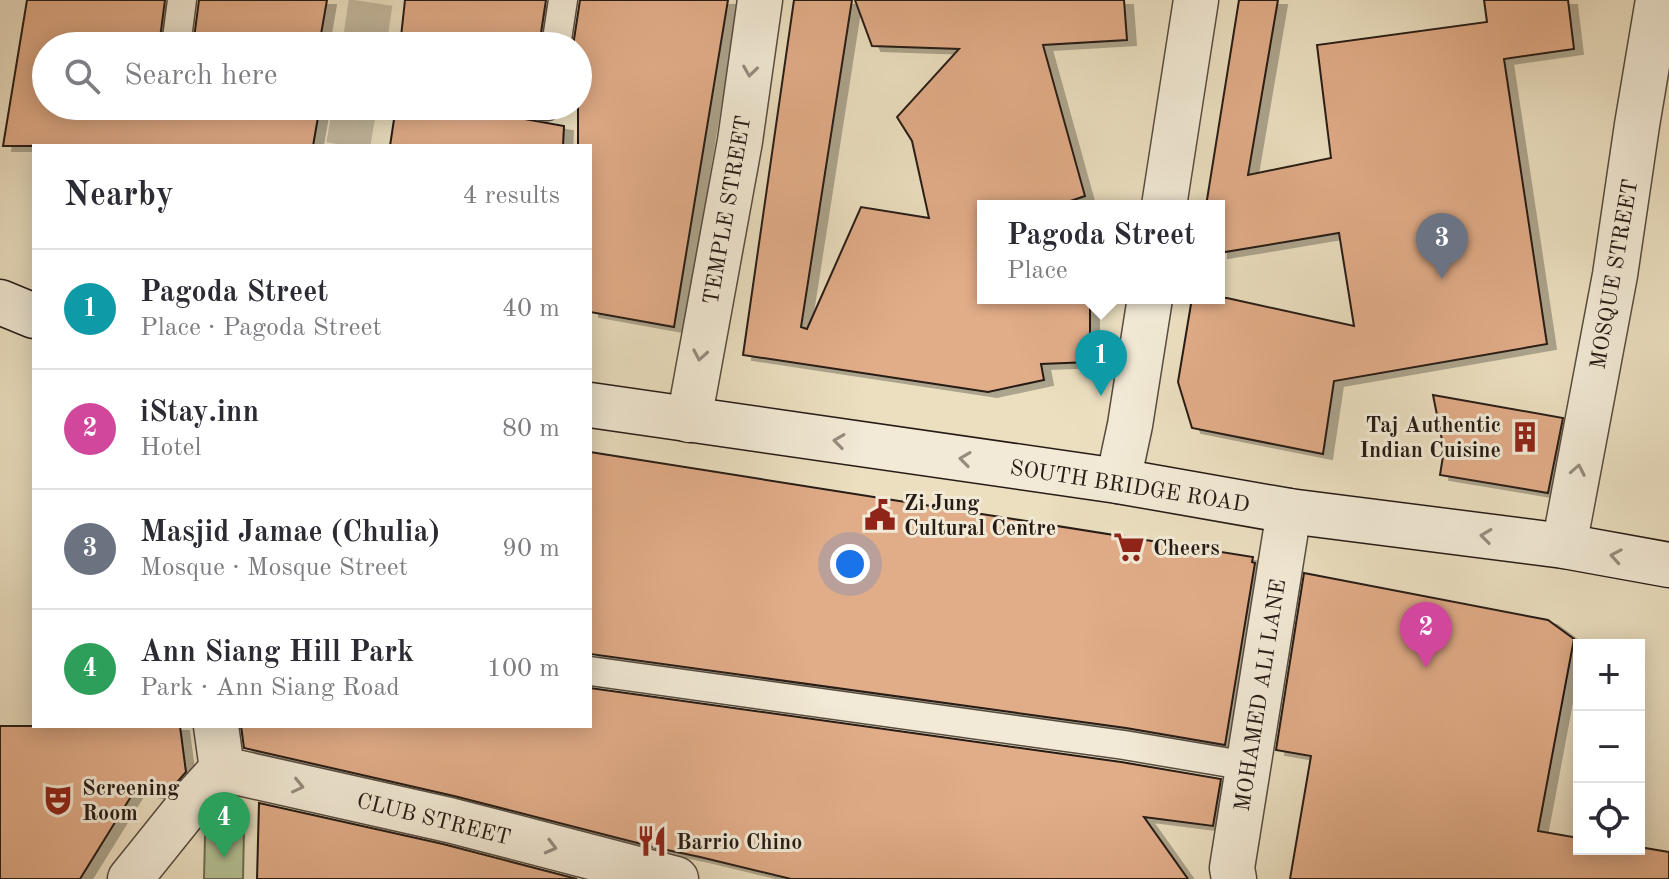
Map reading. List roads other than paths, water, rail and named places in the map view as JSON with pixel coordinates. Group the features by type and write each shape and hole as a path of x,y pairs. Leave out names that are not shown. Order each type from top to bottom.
{"street":[{"name":"TEMPLE STREET","path":"689,420 740,141 760,0"},
{"path":"1165,200 1196,0"},
{"name":"MOSQUE STREET","path":"1564,546 1615,275 1658,0"},
{"path":"0,302 32,317"},
{"path":"1118,481 1149,304"},
{"path":"0,320 32,318"},
{"name":"SOUTH BRIDGE ROAD","path":"592,405 1118,481 1289,511 1564,546 1669,565"},
{"name":"MOHAMED ALI LANE","path":"1234,879 1232,868 1289,511"},
{"path":"130,879 222,769 216,728"},
{"name":"CLUB STREET","path":"222,769 449,820 654,877"}],"lane":[{"path":"178,32 182,0"},
{"path":"558,32 563,0"},
{"path":"592,671 1124,745 1248,766"}],"tunnel":[{"path":"366,32 371,0"},
{"path":"348,144 353,120"}],"place":[{"name":"Masjid Jamae (Chulia)","path":"1442,279"},
{"name":"Pagoda Street","path":"1101,396"},
{"name":"Taj Authentic Indian Cuisine","path":"1525,437"},
{"name":"Zi Jung Cultural Centre","path":"880,515"},
{"name":"Cheers","path":"1129,547"},
{"name":"iStay.inn","path":"1426,668"},
{"name":"Screening Room","path":"58,800"},
{"name":"Barrio Chino","path":"652,841"},
{"name":"Ann Siang Hill Park","path":"224,858"}]}
